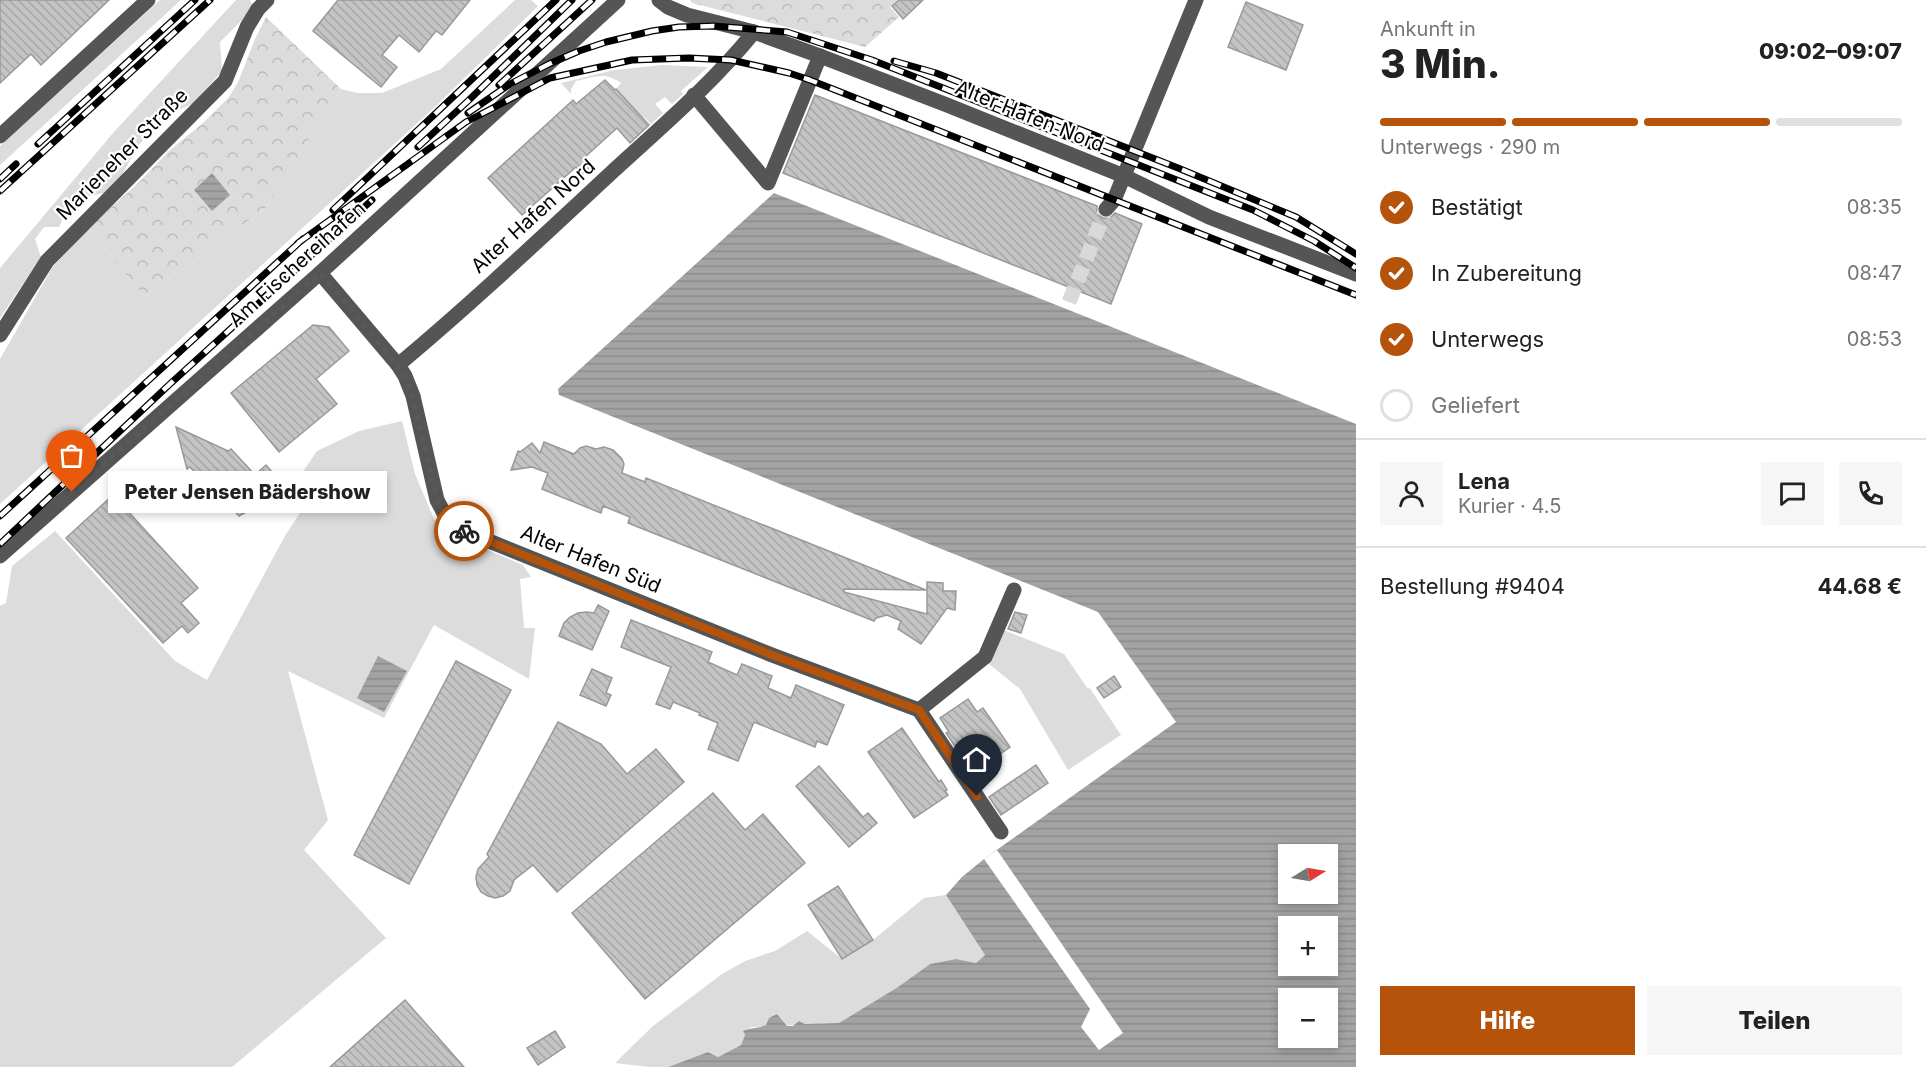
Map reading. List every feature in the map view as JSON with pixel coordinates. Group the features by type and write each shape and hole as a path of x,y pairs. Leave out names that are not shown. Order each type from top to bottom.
{"street":[{"path":"0,136 148,0"},
{"name":"Marieneher Straße","path":"0,335 47,261 225,81 247,27 258,9 267,0"},
{"name":"Am Fischereihafen","path":"0,556 320,273 618,0"},
{"path":"1106,209 1114,200 1196,0"},
{"name":"Alter Hafen Nord","path":"666,2 695,17 754,32 820,56 1124,176 1209,217 1356,274"},
{"name":"Alter Hafen Nord","path":"398,365 528,250 694,95 731,60 754,32"},
{"path":"694,95 768,183 820,56"},
{"name":"Alter Hafen Süd","path":"320,273 405,376 437,500 446,518 459,529 772,655 919,710"},
{"path":"1001,832 919,710 985,657 1014,590"}],"green space":[{"path":"160,0 181,0 0,165 0,146"},
{"path":"236,0 250,0 254,8 220,42 222,71 194,103 163,117 138,146 118,182 108,192 85,197 68,207 59,227 44,227 35,239 41,257 0,318 0,268 113,133"},
{"path":"515,0 531,0 538,6 436,106 0,504 0,359 52,268 88,228 144,297 265,209 341,89 357,93 382,93 441,69"},
{"path":"690,0 897,0 890,7 899,17 865,47 692,3"},
{"path":"266,17 341,89 265,209 144,297 88,228 229,97 239,80"},
{"path":"662,65 708,67 681,91 683,94 672,104 665,97 655,104 663,113 651,124 644,117 642,118 616,89 621,83 615,79 599,76 576,81 571,94 561,83 614,70"},
{"path":"402,421 415,474 434,519 450,534 523,565 531,577 520,579 524,628 535,628 529,679 434,625 384,718 288,671 328,820 304,850 386,938 232,1067 0,1067 0,606 6,603 12,566 55,531 175,661 207,680 286,534 300,513 288,494 317,451 359,431"},
{"path":"1001,629 1064,654 1121,735 1068,770 1020,689 989,664"},
{"path":"946,895 985,955 976,963 956,959 930,964 898,987 839,1023 752,1027 743,1031 745,1035 741,1045 718,1057 708,1052 668,1067 615,1063 653,1026 722,974 745,961 775,951 807,931 842,959 873,940 924,898"}],"shaded area":[{"path":"212,173 230,195 212,211 194,190"},
{"path":"774,193 1356,424 1356,1067 668,1067 708,1052 718,1057 741,1045 745,1035 743,1031 766,1025 769,1018 777,1014 787,1026 793,1026 799,1021 805,1024 839,1023 898,987 930,964 956,959 976,963 985,955 946,895 962,877 984,859 1176,722 1098,612 559,395 558,389"},
{"path":"378,656 407,671 384,712 357,698"}],"pier":[{"path":"997,850 1123,1033 1099,1050 1081,1027 1090,1009 984,859"}],"building":[{"path":"0,0 109,0 41,65 31,54 0,83"},
{"path":"338,0 470,0 442,35 436,31 419,52 399,35 382,55 397,67 381,87 313,31"},
{"path":"899,0 923,0 903,19 892,6"},
{"path":"1246,2 1303,25 1286,70 1228,47"},
{"path":"605,80 649,125 630,143 617,128 585,157 592,165 582,175 576,167 522,215 488,178 573,100 576,104"},
{"path":"815,95 1097,206 1097,213 1103,218 1110,218 1115,213 1142,224 1111,304 783,173"},
{"path":"313,325 329,327 349,351 316,379 337,404 279,452 231,393"},
{"path":"176,427 228,451 231,449 255,475 266,465 285,487 276,496 239,516 190,467 187,469"},
{"path":"544,442 574,454 586,446 613,450 624,464 622,473 645,482 646,478 926,590 844,589 844,592 927,614 927,582 943,583 943,591 956,591 955,610 947,608 921,644 898,629 901,621 887,615 876,618 874,621 628,523 630,517 603,506 601,513 542,489 548,473 532,467 511,470 518,451 520,452 532,443 540,453"},
{"path":"113,495 198,588 181,603 199,623 188,633 182,626 163,643 66,538"},
{"path":"598,605 609,611 592,650 559,636 564,623 570,617 578,613 594,613"},
{"path":"1015,612 1027,615 1021,633 1008,629"},
{"path":"631,620 712,652 708,662 737,675 742,664 772,676 768,688 791,698 796,685 844,705 827,745 817,741 815,747 754,722 738,761 708,749 718,723 673,702 670,709 656,704 671,667 621,647"},
{"path":"456,661 511,690 409,884 354,855"},
{"path":"592,669 612,678 606,693 611,695 606,706 580,695"},
{"path":"1114,676 1121,687 1104,698 1097,688"},
{"path":"968,699 977,712 983,708 1010,747 973,773 946,733 949,732 940,718"},
{"path":"558,722 601,744 627,774 656,749 684,782 557,892 533,865 514,880 510,891 503,896 495,898 488,896 481,892 477,885 478,869 489,857 487,854"},
{"path":"902,728 939,782 941,780 948,795 914,818 868,752"},
{"path":"1036,765 1048,783 1001,815 989,797"},
{"path":"819,766 863,817 868,813 877,823 849,847 796,786"},
{"path":"713,793 745,830 763,814 805,863 645,999 572,913"},
{"path":"838,886 873,940 842,959 808,905"},
{"path":"405,1000 464,1067 330,1067"},
{"path":"555,1031 565,1047 538,1065 527,1048"}],"tunnel":[{"path":"1069,302 1106,209"}],"railway":[{"path":"38,144 195,0"},
{"path":"0,191 210,0"},
{"path":"333,210 556,0"},
{"path":"418,147 572,0"},
{"path":"499,85 592,0"},
{"path":"468,113 510,84 549,64 606,42 679,27 714,26 787,32 872,60 1253,210 1314,241 1356,268"},
{"path":"298,243 466,122 550,78 632,60 689,58 731,60 810,80 1356,295"},
{"path":"894,61 936,73 1296,217 1356,254"},
{"path":"0,179 16,164"},
{"path":"0,544 170,384 372,200"},
{"path":"0,516 303,239"}],"way so far":[{"path":"72,492 320,273 405,376 437,500 446,518 464,531"}],"place":[{"name":"Peter Jensen Bädershow","path":"72,492"}],"route":[{"path":"464,531 772,655 919,710 977,796"}]}
